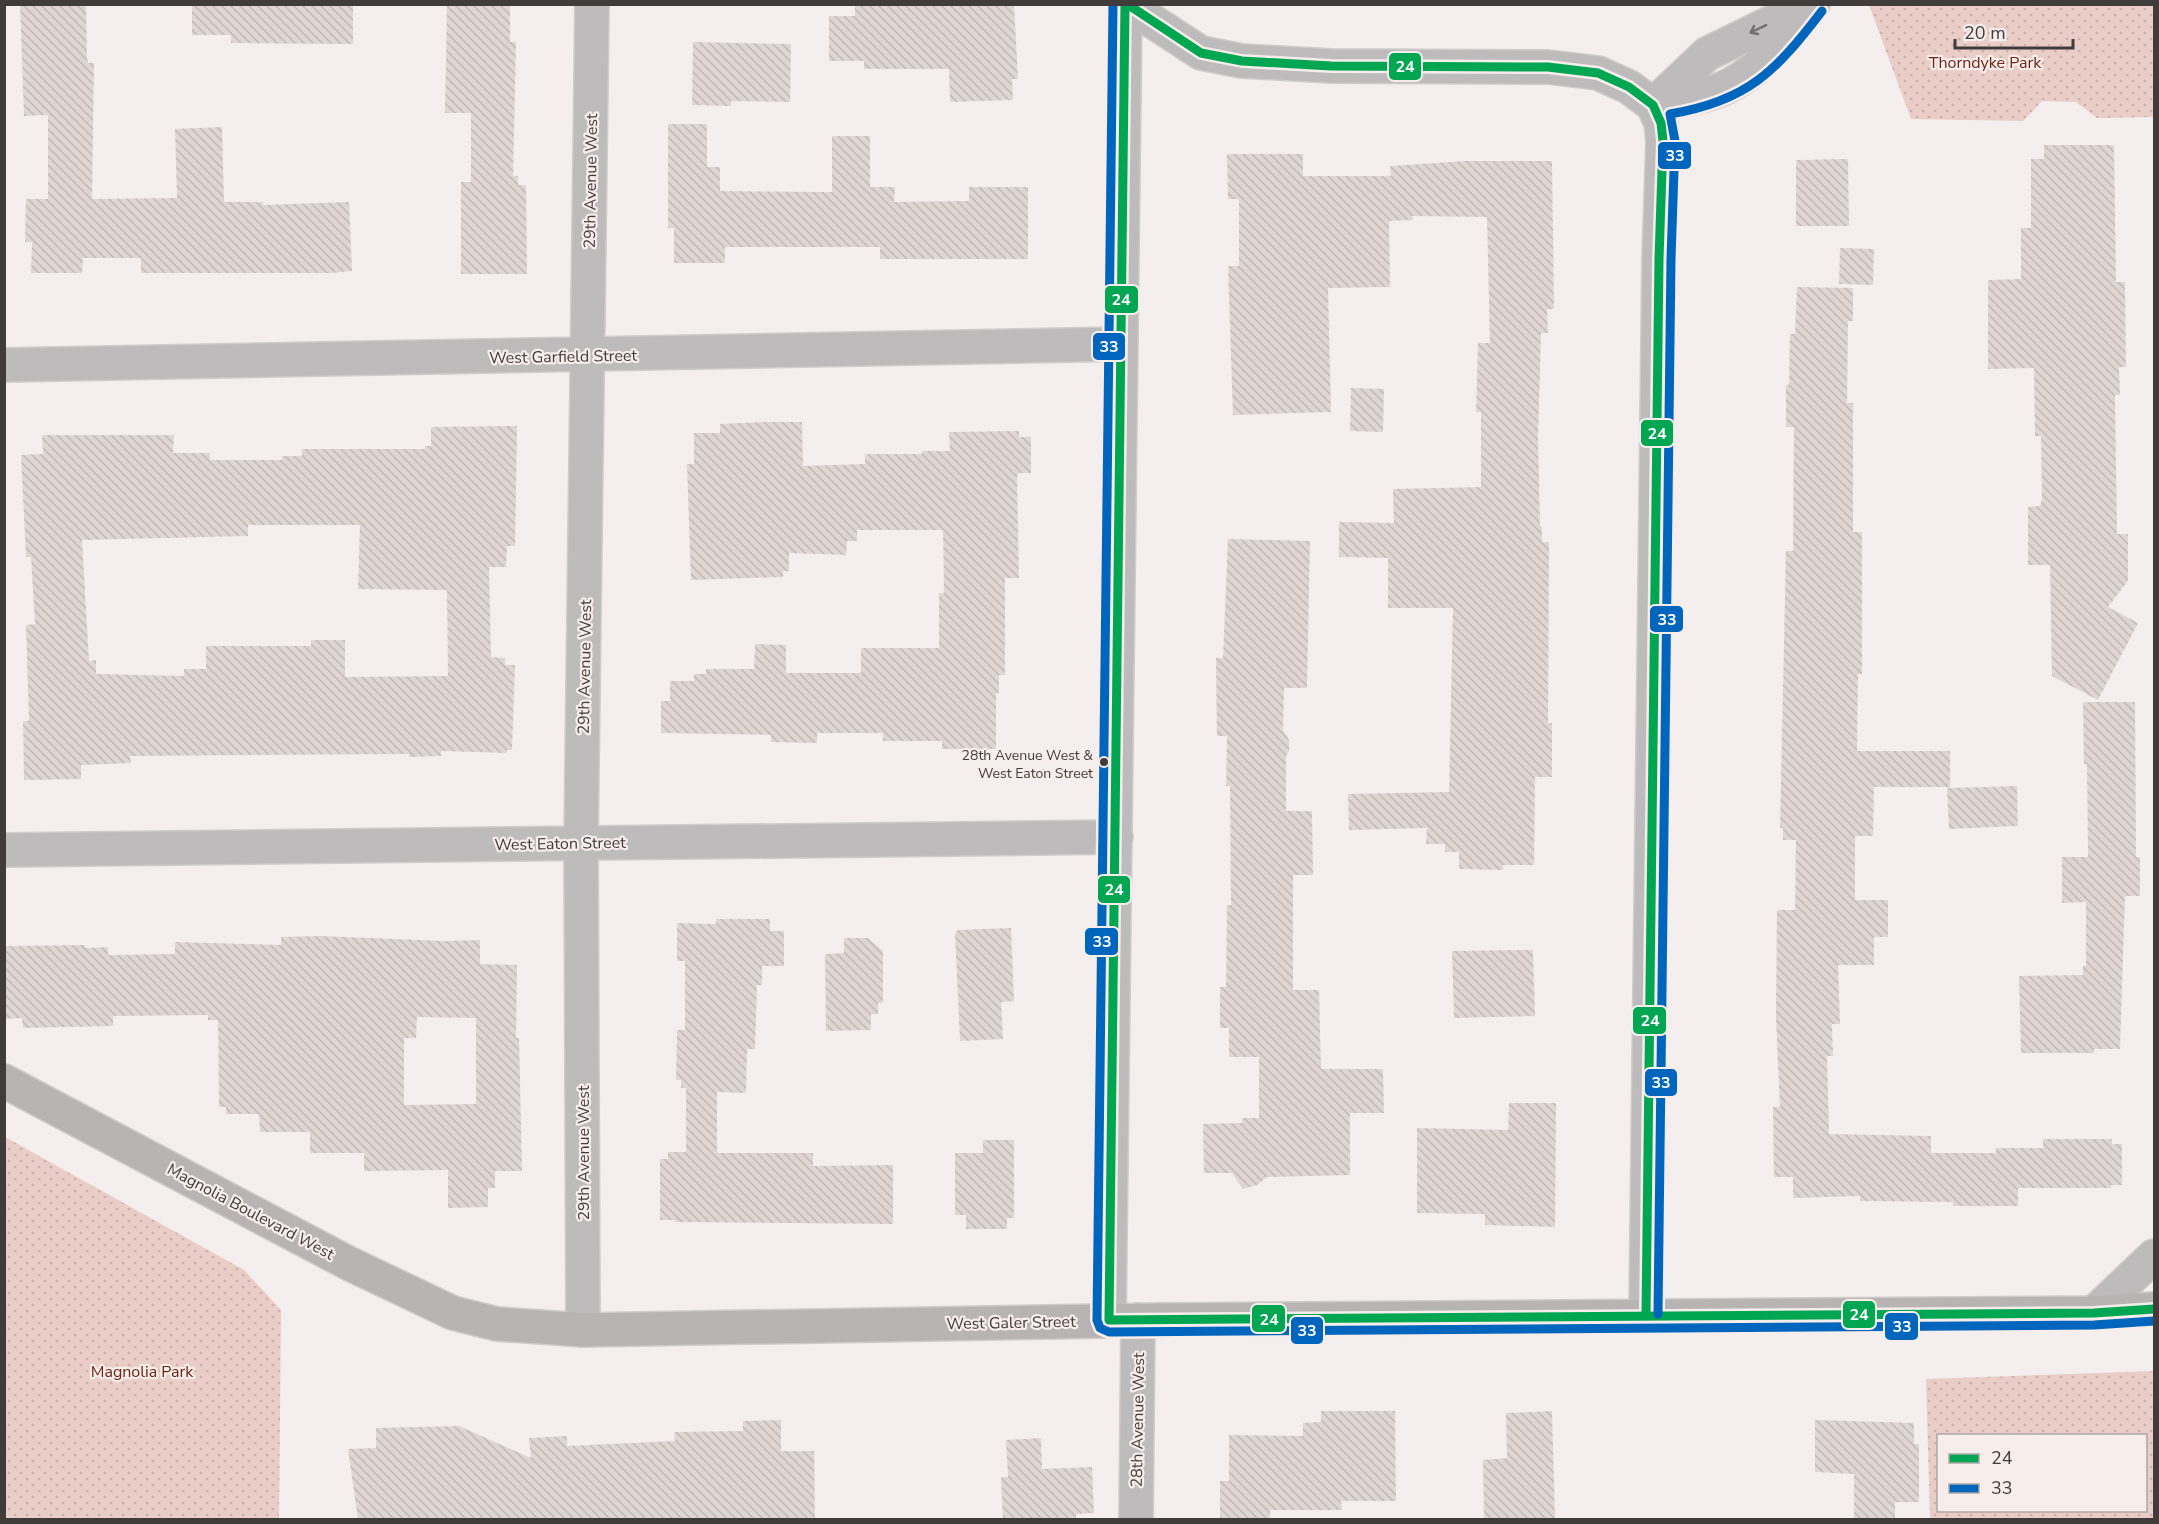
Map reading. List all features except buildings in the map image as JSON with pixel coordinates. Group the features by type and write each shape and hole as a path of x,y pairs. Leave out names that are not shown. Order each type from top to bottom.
{"main road":[{"name":"Magnolia Boulevard West","path":"4,1081 348,1263 453,1313 505,1324"},
{"path":"2094,1313 2154,1309"},
{"name":"West Galer Street","path":"505,1324 584,1330 1123,1320 1646,1314 2094,1313"}],"street":[{"name":"29th Avenue West","path":"584,1330 581,842 592,4"},
{"path":"1125,4 1201,53 1242,61 1331,66 1561,67 1605,76 1629,87 1653,105 1661,123 1664,141 1659,259 1646,1314"},
{"name":"28th Avenue West","path":"1125,4 1116,837 1123,1320 1136,1520"},
{"path":"1653,105 1707,54 1811,4"},
{"name":"West Garfield Street","path":"4,365 588,356 1121,344"},
{"name":"West Eaton Street","path":"4,850 1116,837"},
{"path":"2094,1313 2154,1256"}],"green space":[{"name":"Thorndyke Park","path":"1869,5 2154,5 2154,117 2097,118 2076,102 2042,101 2023,121 1911,119"},
{"name":"Magnolia Park","path":"5,1137 244,1270 281,1310 279,1519 5,1519"},
{"path":"2154,1371 2154,1519 1930,1519 1926,1379"}],"transit line":[{"name":"33","path":"1113,4 1097,1320 1100,1328 1109,1332 2094,1325 2154,1321"},
{"name":"24","path":"1125,4 1109,1320 2094,1313 2154,1309"},
{"name":"24","path":"1127,4 1201,53 1242,61 1331,66 1548,67 1598,73 1629,87 1653,105 1661,123 1663,141 1659,259 1646,1314"},
{"name":"33","path":"1658,1314 1671,259 1675,141 1670,114 1720,101 1758,80 1790,51 1822,11"}],"place":[{"name":"28th Avenue West & West Eaton Street","path":"1104,762"}]}
